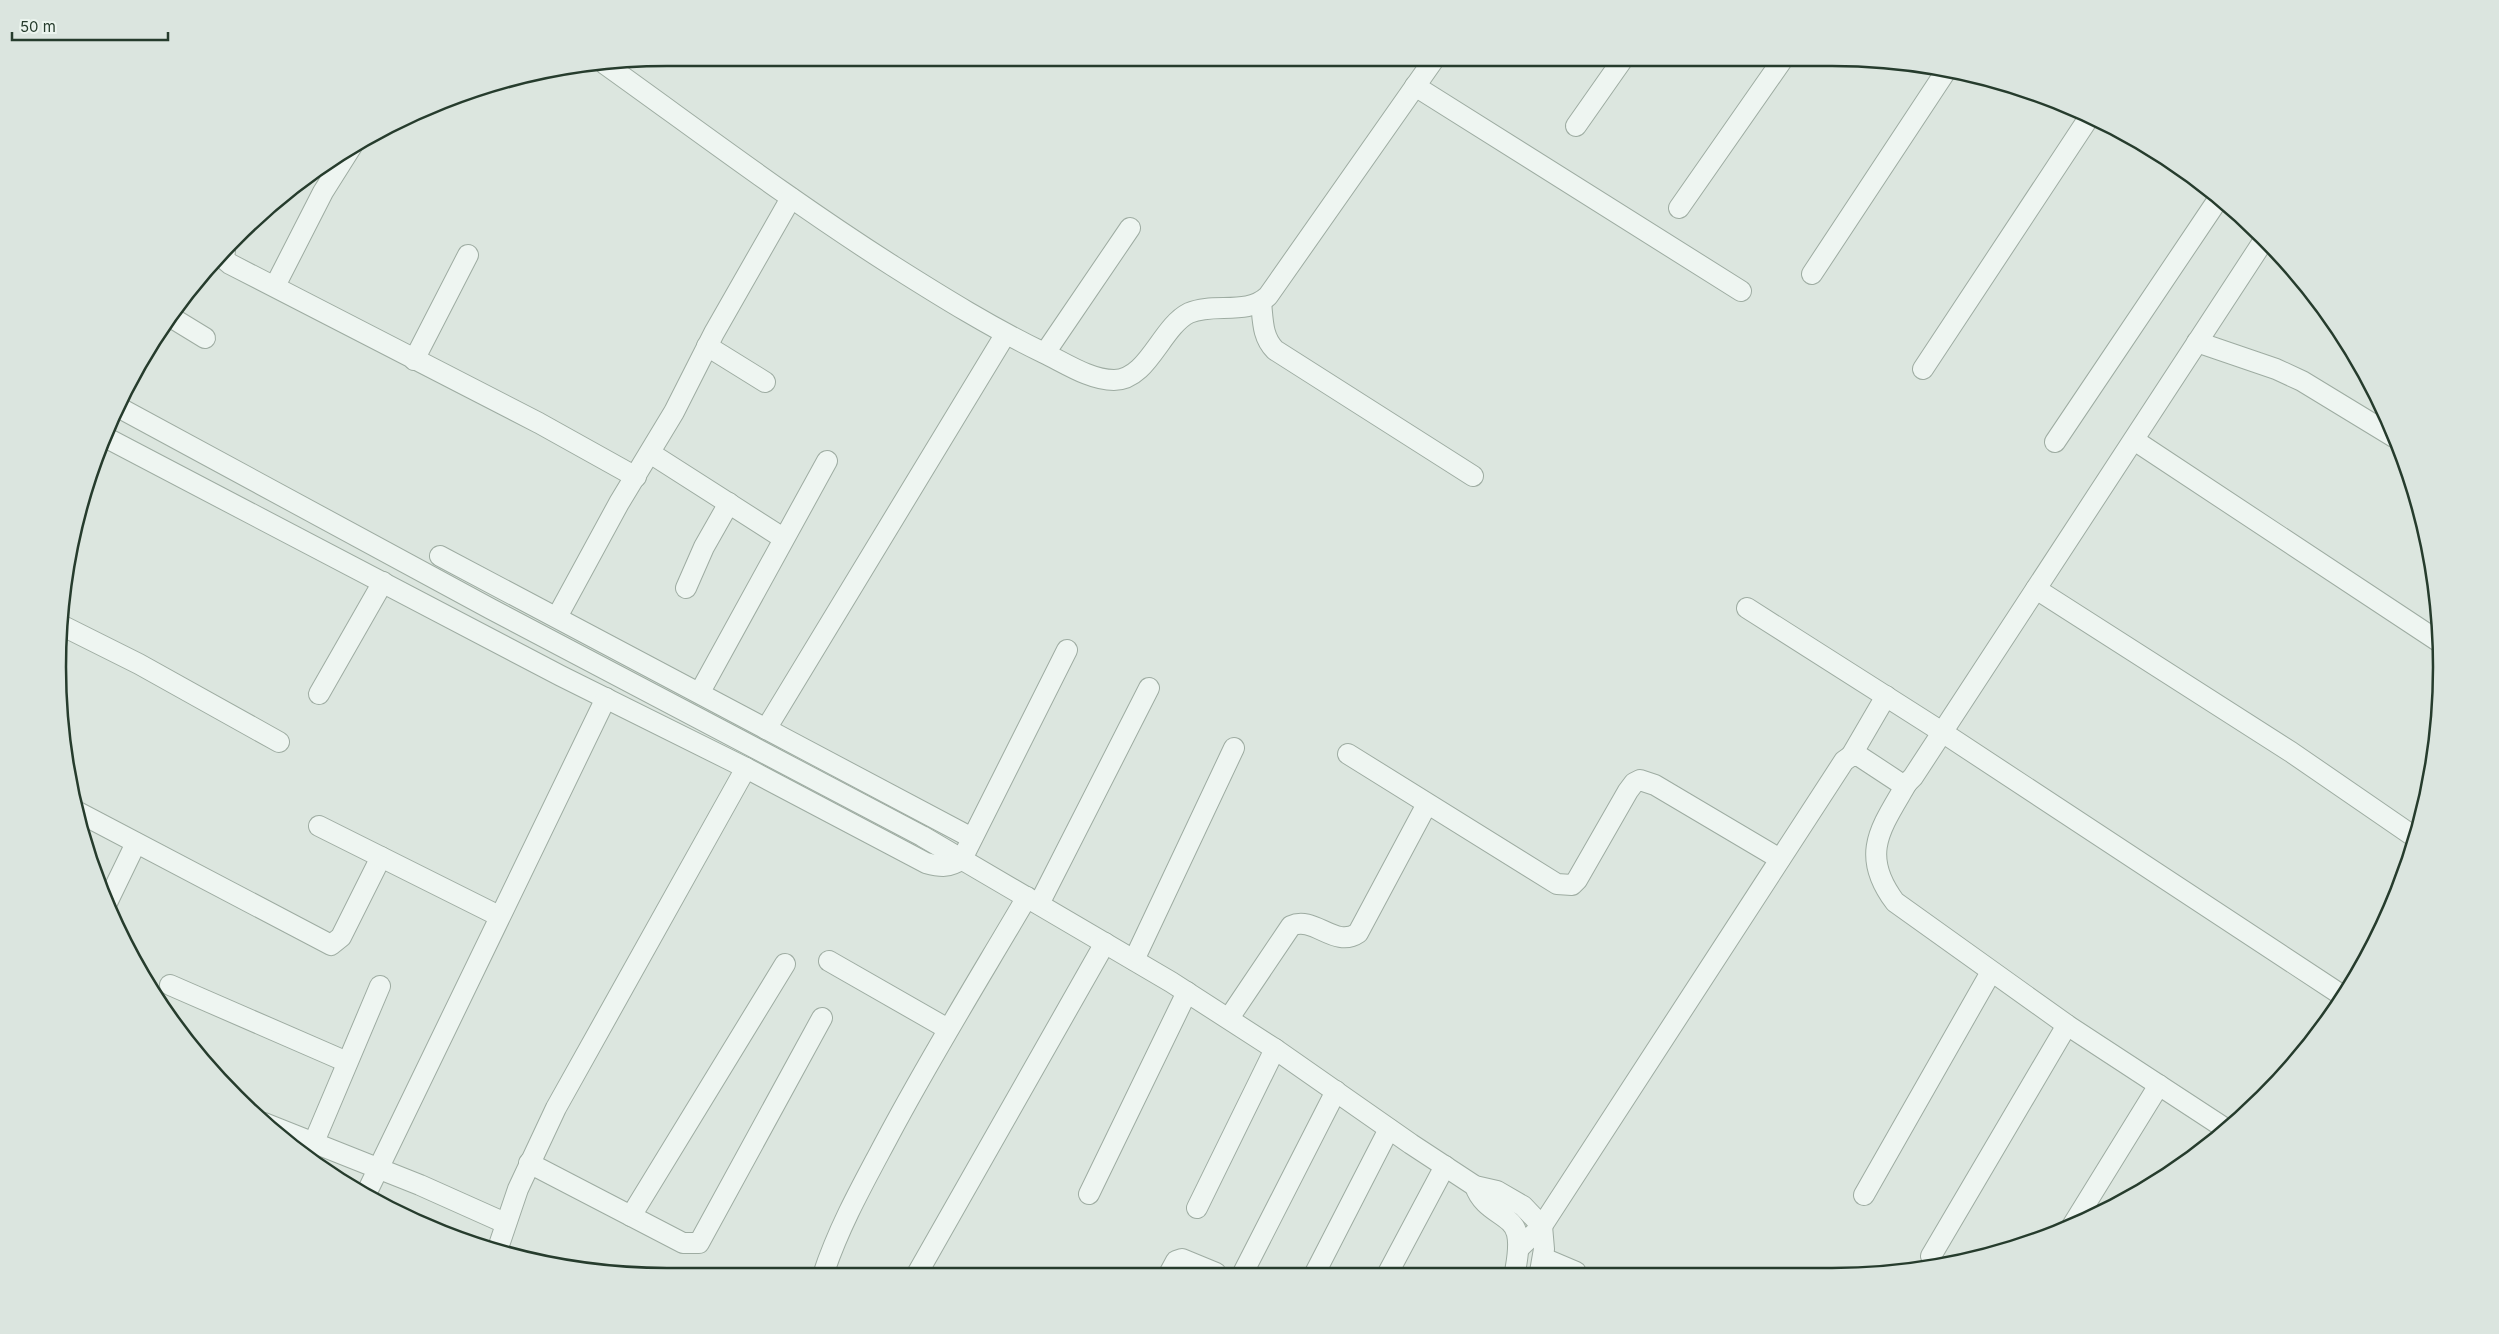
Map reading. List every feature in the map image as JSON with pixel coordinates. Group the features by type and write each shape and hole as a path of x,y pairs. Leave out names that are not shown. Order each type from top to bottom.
{"street":[{"path":"612,69 838,231 1005,335 1080,370 1114,380 1129,377 1141,366 1176,324 1188,314 1205,310 1253,306 1268,296 1429,66"},
{"path":"1576,126 1617,66"},
{"path":"1679,208 1778,66"},
{"path":"1812,274 1942,77"},
{"path":"1415,86 1741,292"},
{"path":"1923,369 2086,123"},
{"path":"275,286 323,192 342,162"},
{"path":"557,617 619,503 674,412 708,346 791,198"},
{"path":"2055,442 2215,204"},
{"path":"1044,353 1130,228"},
{"path":"2220,1125 2067,1024 1894,902 1882,885 1876,871 1875,854 1878,839 1907,783 1913,777 2260,246"},
{"path":"414,360 468,255"},
{"path":"225,260 538,423 636,477"},
{"path":"1261,302 1265,333 1268,343 1275,350 1473,476"},
{"path":"176,320 205,338"},
{"path":"766,729 1005,335"},
{"path":"2197,342 2261,363 2302,381 2384,431"},
{"path":"708,346 765,382"},
{"path":"124,410 491,609 922,836 1106,943 1229,1018 1475,1186 1498,1190 1523,1206 1542,1226 1545,1237 1541,1265 1556,1268"},
{"path":"111,440 926,863 939,867 952,866 962,859 1067,650"},
{"path":"2134,440 2431,637"},
{"path":"650,454 783,538"},
{"path":"700,692 827,461"},
{"path":"686,588 704,547 729,503"},
{"path":"440,556 700,692 972,838"},
{"path":"319,694 383,582"},
{"path":"2036,589 2291,752 2409,833"},
{"path":"1747,608 1942,732 2337,992"},
{"path":"68,628 139,664 279,742"},
{"path":"825,1268 830,1252 859,1191 948,1029 1033,901 1150,688"},
{"path":"1518,1249 1542,1226 1844,761 1851,756 1886,696"},
{"path":"368,1188 376,1168 606,698"},
{"path":"1134,960 1234,748"},
{"path":"1348,754 1541,876 1564,886 1572,885 1576,880 1628,791 1634,783 1640,780 1655,785 1780,860"},
{"path":"1851,756 1859,756 1900,783 1907,783"},
{"path":"499,1243 529,1163 556,1108 746,768"},
{"path":"1229,1018 1291,926 1297,923 1305,924 1343,939 1350,939 1358,933 1427,804"},
{"path":"86,816 331,945 341,937 381,857"},
{"path":"319,826 499,916"},
{"path":"111,895 136,843"},
{"path":"920,1268 1106,943"},
{"path":"829,961 948,1029"},
{"path":"631,1216 784,964"},
{"path":"1864,1195 1991,972"},
{"path":"170,984 347,1062"},
{"path":"314,1142 380,986"},
{"path":"1089,1194 1187,992"},
{"path":"529,1163 683,1243 699,1243 822,1018"},
{"path":"1931,1256 2067,1024"},
{"path":"1197,1208 1275,1049"},
{"path":"2079,1214 2159,1085"},
{"path":"1246,1268 1336,1090"},
{"path":"1317,1268 1389,1128"},
{"path":"286,1131 506,1223"},
{"path":"1391,1268 1445,1166"},
{"path":"1475,1186 1483,1202 1514,1226 1517,1233 1518,1249 1516,1268"},
{"path":"1172,1268 1176,1261 1182,1259 1204,1268"}]}
